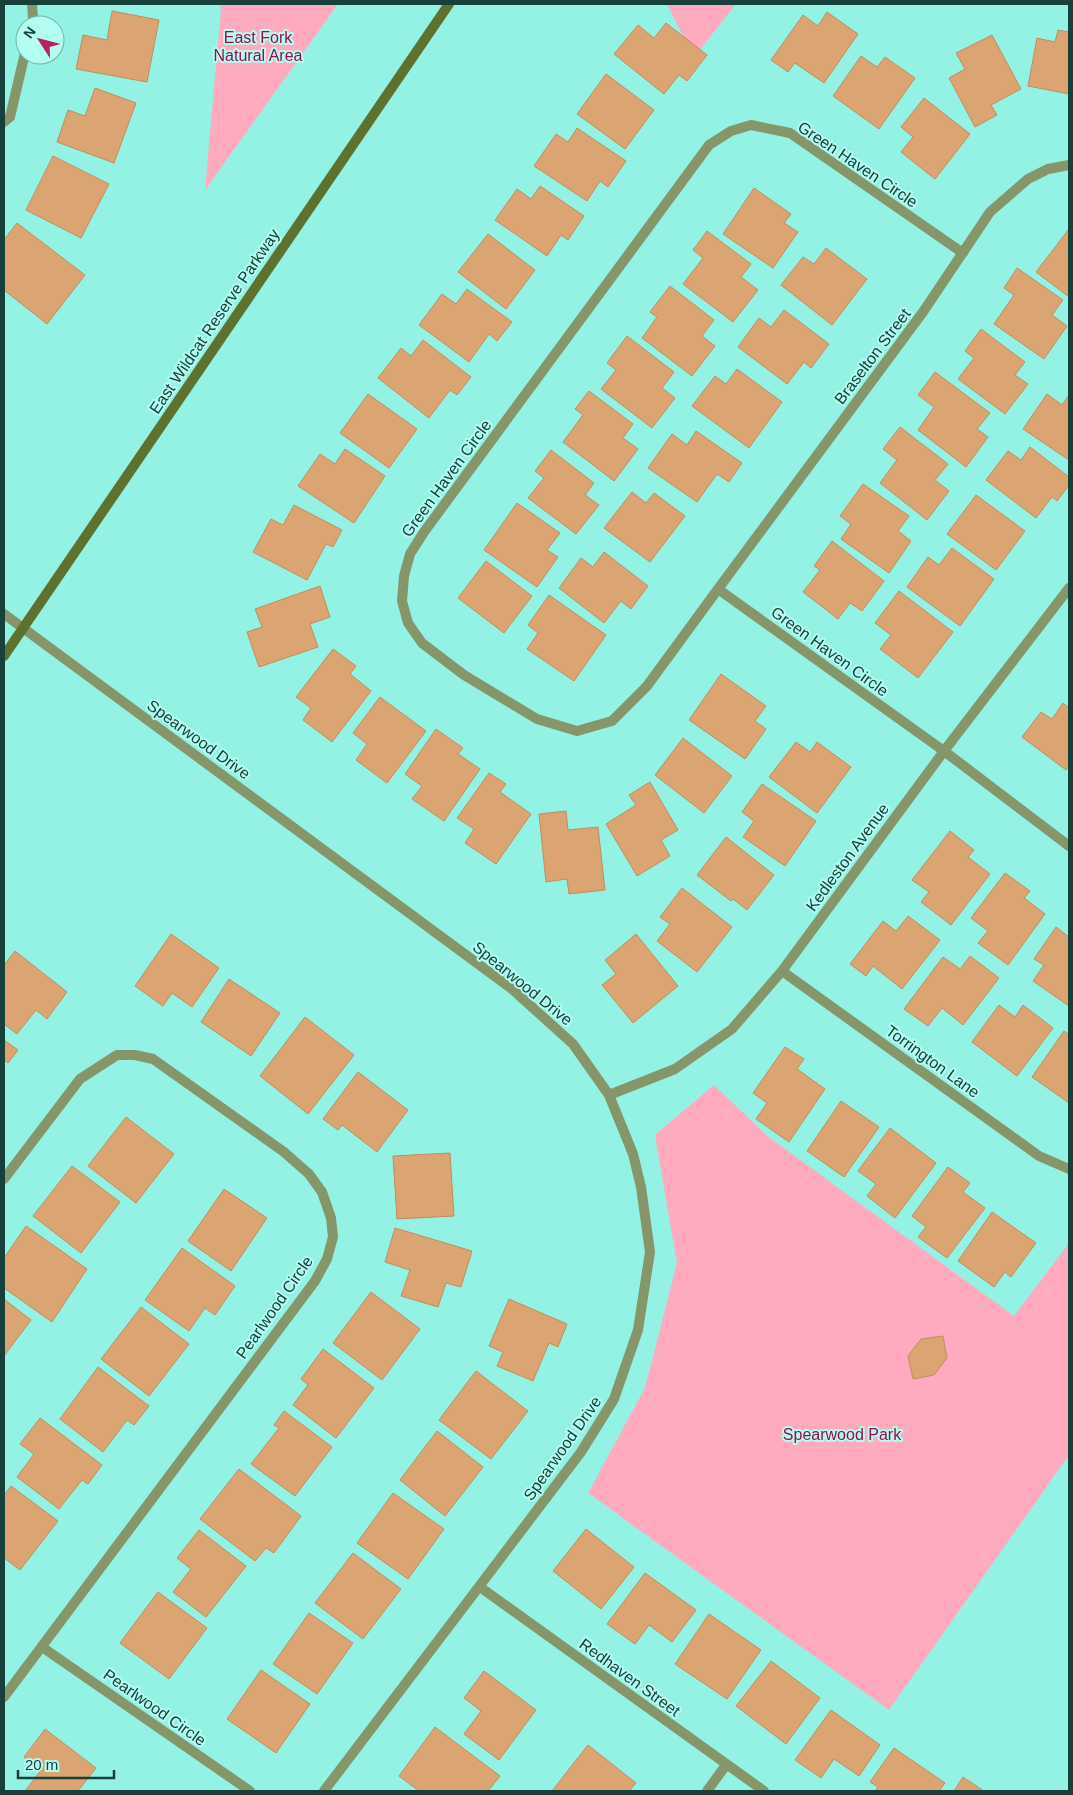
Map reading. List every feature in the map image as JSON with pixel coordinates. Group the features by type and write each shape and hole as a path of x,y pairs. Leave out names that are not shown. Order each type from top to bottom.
{"main road":[{"name":"East Wildcat Reserve Parkway","path":"4,656 449,4"}],"street":[{"path":"4,122 10,117 22,65"},
{"name":"Green Haven Circle","path":"962,253 790,133 751,125 731,131 709,145 424,532 410,554 404,576 402,601 408,623 422,643 464,675 537,719 577,731 612,721 647,686 718,589 944,751 1069,846"},
{"name":"Braselton Street","path":"718,589 923,312 990,212 1028,179 1048,169 1069,165"},
{"name":"Kedleston Avenue","path":"609,1095 675,1069 732,1029 782,971 944,751 1069,588"},
{"name":"Spearwood Drive","path":"4,614 512,989 572,1044 609,1095 633,1154 641,1187 650,1252 638,1330 614,1399 581,1452 324,1791"},
{"name":"Torrington Lane","path":"782,971 1039,1156 1069,1169"},
{"name":"Pearlwood Circle","path":"4,1179 80,1079 117,1055 135,1055 153,1059 284,1152 309,1174 322,1192 331,1218 333,1237 327,1259 315,1281 4,1696"},
{"name":"Redhaven Street","path":"480,1587 764,1791"},
{"name":"Pearlwood Circle","path":"42,1647 250,1791"},
{"path":"707,1791 726,1765"}],"green space":[{"name":"East Fork Natural Area","path":"220,4 338,4 205,190 221,10"},
{"path":"667,4 736,4 694,57"},
{"name":"Spearwood Park","path":"714,1085 766,1135 1014,1316 1069,1243 1069,1455 889,1710 588,1493 645,1388 677,1263 655,1135"}],"building":[{"path":"112,11 159,20 147,82 76,69 83,35 107,40"},
{"path":"827,12 858,34 824,83 795,63 788,72 771,60 803,15 818,26"},
{"path":"666,23 707,55 687,81 679,75 664,94 614,54 638,25 654,38"},
{"path":"1058,30 1069,32 1069,94 1028,86 1037,38 1055,42"},
{"path":"992,35 1021,89 991,105 997,115 975,127 949,78 965,69 956,53"},
{"path":"861,56 877,67 885,57 915,78 879,129 833,96"},
{"path":"606,74 654,110 625,149 577,114"},
{"path":"95,88 136,103 114,163 57,142 68,110 85,116"},
{"path":"924,98 970,134 935,179 901,152 913,137 901,127"},
{"path":"577,128 626,161 608,187 600,181 587,201 534,166 556,134 568,142"},
{"path":"53,156 109,184 81,238 26,210"},
{"path":"540,186 584,216 568,240 561,235 547,256 495,220 517,189 531,199"},
{"path":"754,188 791,214 784,223 798,232 773,268 723,234"},
{"path":"17,223 85,275 47,324 4,290 4,240"},
{"path":"1069,229 1069,297 1036,272"},
{"path":"707,231 751,264 741,277 758,290 733,322 683,284 703,258 693,250"},
{"path":"488,234 535,270 506,309 458,272"},
{"path":"826,248 867,279 832,325 781,285 803,257 814,264"},
{"path":"1017,268 1063,300 1052,315 1067,326 1044,359 994,324 1014,295 1004,288"},
{"path":"670,286 714,320 702,336 715,346 692,376 642,338 657,317 650,312"},
{"path":"467,289 512,322 497,341 489,334 469,362 419,325 442,294 456,304"},
{"path":"784,310 829,344 811,368 804,362 787,384 738,347 759,318 771,327"},
{"path":"981,329 1025,362 1015,375 1028,384 1005,414 958,379 974,358 965,351"},
{"path":"627,336 674,372 662,388 675,398 652,428 601,389 616,370 607,363"},
{"path":"423,340 471,377 457,395 450,390 429,418 378,378 401,348 411,356"},
{"path":"737,369 782,402 749,448 692,406 715,376 726,384"},
{"path":"935,372 990,413 977,429 988,437 966,467 918,430 934,407 918,395"},
{"path":"589,391 633,424 623,438 638,449 614,481 563,442 583,415 575,409"},
{"path":"368,394 417,429 389,468 340,433"},
{"path":"1047,394 1062,405 1069,395 1069,460 1023,429"},
{"path":"900,427 948,464 935,480 949,491 927,520 880,483 897,460 883,449"},
{"path":"696,431 742,463 729,482 717,474 697,502 648,468 672,434 687,445"},
{"path":"1030,447 1069,477 1069,485 1057,501 1052,497 1036,518 986,480 1008,451 1021,460"},
{"path":"345,449 385,476 354,523 298,486 320,454 335,464"},
{"path":"551,450 594,483 585,495 599,505 576,534 528,498 544,478 535,471"},
{"path":"863,484 909,516 898,531 911,541 889,573 841,539 851,524 840,516"},
{"path":"632,492 646,503 654,493 685,516 650,562 604,528"},
{"path":"976,495 1025,531 996,570 947,534"},
{"path":"517,503 560,533 547,550 558,557 537,587 484,550"},
{"path":"294,505 342,530 333,547 326,544 307,580 253,552 271,519 283,525"},
{"path":"832,541 884,581 862,611 850,603 838,619 803,592 820,570 814,566"},
{"path":"952,548 994,579 960,626 907,587 928,557 939,565"},
{"path":"604,552 648,586 631,609 621,601 604,623 559,588 581,558 593,567"},
{"path":"486,561 532,596 504,633 458,598"},
{"path":"320,586 330,617 310,624 318,647 259,667 247,632 262,627 255,609"},
{"path":"899,591 953,632 918,678 880,649 891,635 875,623"},
{"path":"549,595 606,635 574,681 527,649 538,633 528,625"},
{"path":"333,649 356,666 350,674 371,691 332,742 303,720 311,708 296,697"},
{"path":"721,674 766,706 755,721 766,729 745,759 689,720"},
{"path":"380,697 426,731 387,783 356,760 367,744 353,733"},
{"path":"1063,703 1069,708 1069,766 1066,770 1022,737 1041,712 1052,719"},
{"path":"436,729 463,748 458,754 480,769 444,821 412,799 422,786 405,774"},
{"path":"683,738 732,776 704,813 655,775"},
{"path":"796,742 810,752 817,742 851,767 817,813 769,777"},
{"path":"489,773 506,784 500,792 531,814 496,864 465,843 474,829 457,818"},
{"path":"650,782 678,830 661,840 670,856 637,876 606,824 636,805 629,795"},
{"path":"762,784 816,821 785,866 743,837 754,821 742,812"},
{"path":"566,811 568,830 598,827 605,890 569,894 567,879 546,882 539,814"},
{"path":"950,831 974,850 968,857 990,874 951,925 921,902 929,892 912,880"},
{"path":"726,837 774,875 747,910 733,899 731,901 697,875"},
{"path":"1005,873 1030,891 1024,898 1045,914 1008,965 978,943 988,931 971,918"},
{"path":"682,888 732,927 697,972 657,941 670,924 660,917"},
{"path":"908,916 940,940 902,989 873,966 866,976 850,964 883,921 896,931"},
{"path":"1056,927 1069,937 1069,1006 1033,981 1044,965 1034,959"},
{"path":"171,934 219,968 192,1007 172,993 163,1006 135,986"},
{"path":"636,934 678,986 633,1023 602,985 616,974 605,960"},
{"path":"15,951 67,992 47,1019 36,1010 17,1034 4,1024 4,965"},
{"path":"970,956 999,978 963,1025 942,1008 928,1026 904,1009 943,957 960,969"},
{"path":"229,979 280,1013 251,1056 201,1022"},
{"path":"999,1005 1015,1017 1023,1005 1053,1028 1017,1076 972,1042"},
{"path":"305,1017 354,1055 308,1114 260,1076"},
{"path":"1064,1031 1069,1035 1069,1103 1032,1077"},
{"path":"4,1040 18,1050 8,1063 4,1060"},
{"path":"785,1047 804,1059 797,1069 825,1089 789,1142 756,1119 767,1103 753,1093"},
{"path":"358,1072 408,1110 377,1152 342,1125 338,1130 323,1119"},
{"path":"841,1101 879,1127 844,1177 807,1151"},
{"path":"126,1117 174,1154 136,1203 88,1166"},
{"path":"890,1128 936,1163 895,1218 867,1196 876,1184 858,1171"},
{"path":"450,1153 454,1216 397,1219 393,1156"},
{"path":"72,1166 120,1202 81,1253 33,1216"},
{"path":"948,1167 970,1183 963,1192 985,1208 947,1258 918,1237 926,1227 912,1216"},
{"path":"224,1189 267,1218 231,1271 188,1241"},
{"path":"992,1212 1036,1243 1011,1277 1005,1272 994,1287 958,1261"},
{"path":"26,1226 87,1269 52,1322 4,1288 4,1258"},
{"path":"395,1228 472,1251 461,1287 446,1283 438,1307 401,1296 410,1270 385,1262"},
{"path":"182,1248 235,1286 215,1315 205,1308 189,1331 145,1300"},
{"path":"371,1292 420,1329 382,1380 333,1343"},
{"path":"4,1299 31,1320 4,1356"},
{"path":"509,1299 567,1324 558,1347 549,1343 533,1381 497,1366 503,1352 489,1346"},
{"path":"141,1307 189,1344 149,1396 101,1359"},
{"path":"943,1336 947,1358 934,1375 913,1379 908,1356 921,1339"},
{"path":"323,1349 374,1388 336,1438 293,1405 308,1385 301,1379"},
{"path":"98,1367 149,1406 134,1425 127,1420 103,1452 60,1419"},
{"path":"476,1371 528,1411 491,1459 439,1420"},
{"path":"284,1411 332,1447 295,1496 251,1464 279,1428 274,1425"},
{"path":"40,1418 102,1465 88,1484 82,1480 59,1509 17,1477 34,1454 20,1444"},
{"path":"437,1431 483,1467 445,1516 400,1480"},
{"path":"239,1469 301,1516 274,1553 266,1548 255,1561 200,1519"},
{"path":"11,1486 58,1521 20,1570 4,1558 4,1495"},
{"path":"393,1493 444,1529 408,1579 357,1543"},
{"path":"586,1529 634,1567 601,1609 553,1571"},
{"path":"199,1530 246,1566 206,1617 173,1592 191,1569 177,1558"},
{"path":"353,1553 401,1589 363,1639 315,1603"},
{"path":"645,1573 696,1610 672,1642 649,1625 635,1644 607,1624"},
{"path":"158,1592 207,1628 169,1679 120,1643"},
{"path":"309,1613 353,1643 317,1694 273,1664"},
{"path":"709,1614 761,1650 727,1699 675,1664"},
{"path":"771,1661 820,1698 786,1744 736,1706"},
{"path":"261,1670 310,1704 276,1753 227,1719"},
{"path":"484,1671 536,1710 499,1760 464,1734 481,1711 464,1698"},
{"path":"831,1710 880,1745 859,1776 834,1759 821,1778 795,1760"},
{"path":"435,1727 500,1776 488,1791 419,1791 399,1776"},
{"path":"45,1729 96,1768 78,1791 25,1791 41,1770 24,1757"},
{"path":"588,1745 636,1783 629,1791 552,1791"},
{"path":"894,1748 945,1783 939,1791 875,1791 878,1787 870,1782"},
{"path":"963,1777 984,1791 954,1791"}]}
